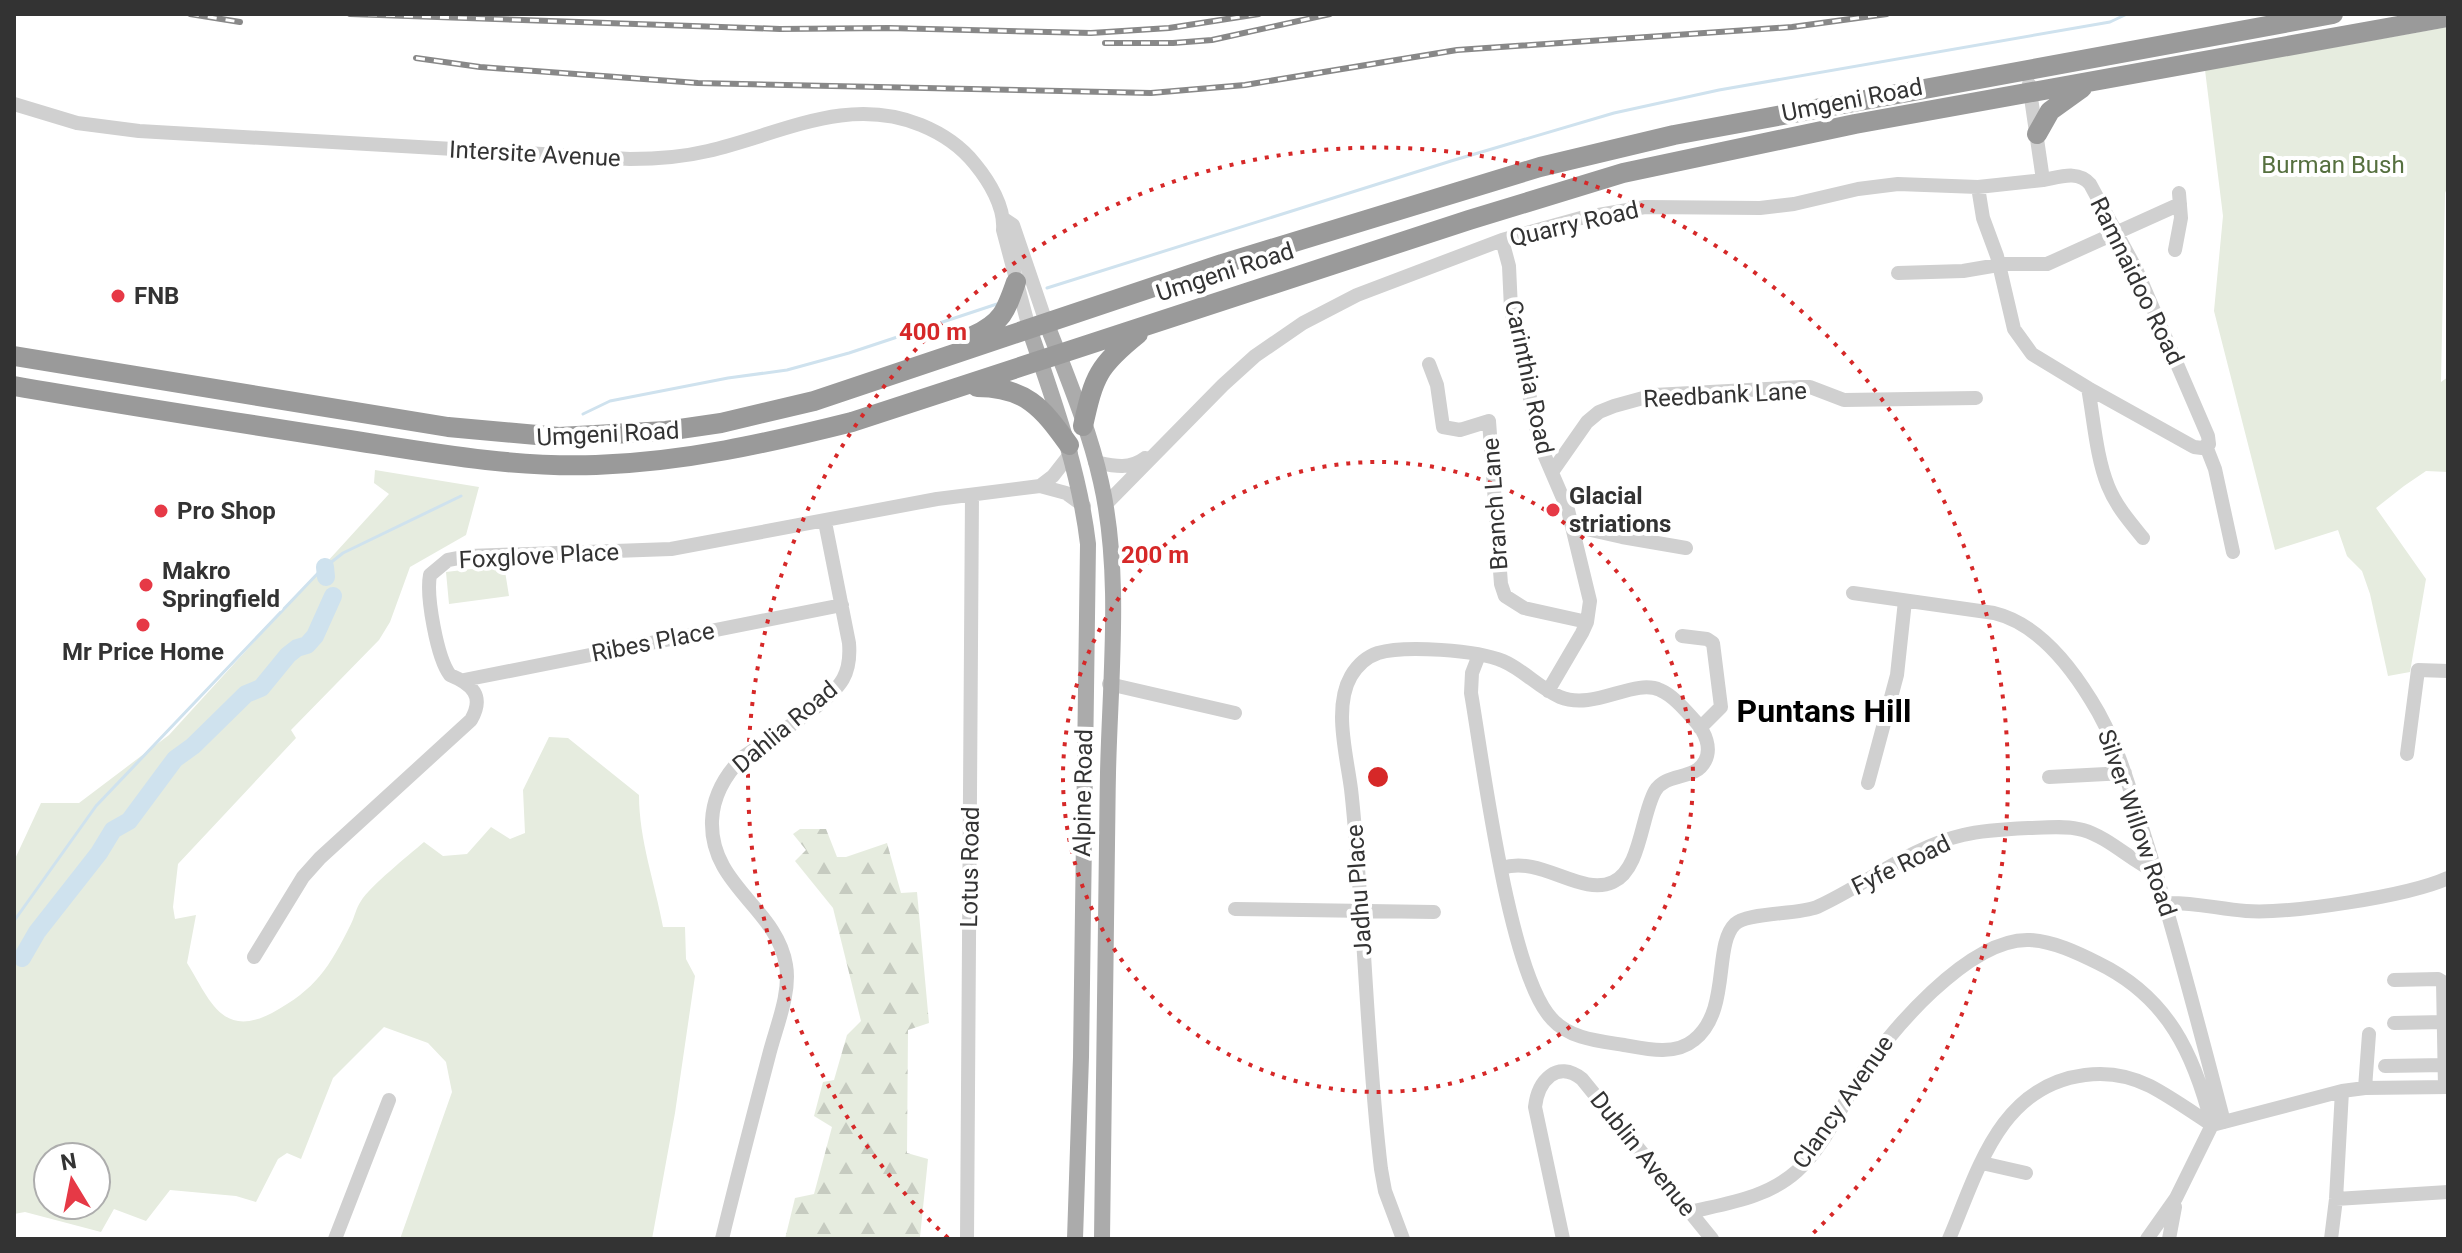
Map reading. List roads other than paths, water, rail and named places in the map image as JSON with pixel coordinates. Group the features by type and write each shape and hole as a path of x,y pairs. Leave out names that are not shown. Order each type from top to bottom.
{"highway":[{"name":"Umgeni Road","path":"14,356 448,427 559,437 666,431 721,423 814,401 1237,259 1540,167 1674,135 2333,14"},
{"name":"Umgeni Road","path":"14,386 492,462 594,465 708,454 852,422 1469,220 1623,173 1855,124 2448,17"},
{"path":"2037,134 2050,111 2089,84"},
{"path":"814,401 988,329 1003,316 1016,282"},
{"path":"1083,426 1099,371 1115,351 1150,324"},
{"path":"961,387 998,387 1030,400 1043,410 1070,449"}],"main road":[{"path":"1038,325 1050,358"},
{"name":"Alpine Road","path":"1050,358 1083,426 1095,462 1105,505 1112,605 1102,1239"},
{"name":"Alpine Road","path":"1050,358 1084,506 1088,544 1075,1239"},
{"path":"1081,1003 1091,970 1104,969"}],"street":[{"path":"2027,71 2043,180"},
{"name":"Intersite Avenue","path":"14,104 77,123 128,131 630,159 707,151 832,116 874,113 907,119 957,144 982,173 1004,219 1013,225 1038,325"},
{"name":"Ramnaidoo Road","path":"2043,180 2072,175 2085,178 2136,269 2209,440 2206,446 2215,469 2233,552"},
{"name":"Quarry Road","path":"1105,505 1243,367 1303,323 1357,295 1502,240 1581,218 1645,207 1777,207 1858,189 1898,184 1978,187 2043,180"},
{"path":"1978,187 2009,316 2032,354 2194,447 2206,446"},
{"path":"1898,273 2051,263 2180,198 2181,218 2175,250"},
{"name":"Intersite Avenue","path":"1004,219 1003,230 1016,282 1038,325"},
{"name":"Carinthia Road","path":"1502,240 1509,266 1511,309 1542,453 1573,526 1590,601 1587,622 1548,691"},
{"name":"Branch Lane","path":"1429,364 1437,385 1443,427 1460,430 1489,421 1501,584 1505,596 1524,608 1587,622"},
{"name":"Reedbank Lane","path":"1552,472 1592,416 1645,397 1810,387 1844,400 1976,398"},
{"path":"2088,388 2108,485 2125,516 2143,538"},
{"path":"1040,486 1053,476 1070,449"},
{"name":"Quarry Road","path":"1095,462 1134,466 1153,454"},
{"name":"Foxglove Place","path":"254,957 303,877 320,858 471,720 476,712 477,701 464,680 450,675 446,669 428,593 430,575 448,560 469,556 662,550 972,495 1040,486 1066,493 1084,506"},
{"name":"Lotus Road","path":"967,1239 972,495"},
{"name":"Dahlia Road","path":"722,1239 779,1014 787,968 773,932 728,877 717,856 712,830 714,802 725,779 743,757 829,696 844,678 850,650 825,522"},
{"path":"1573,526 1686,548"},
{"name":"Silver Willow Road","path":"1853,593 2005,615 2034,634 2056,654 2091,699 2125,773 2166,903 2218,1123"},
{"path":"1868,783 1897,675 1905,601"},
{"name":"Ribes Place","path":"464,680 842,605"},
{"path":"1682,636 1707,639 1713,643 1721,707 1700,728"},
{"name":"Jadhu Place","path":"1403,1239 1385,1191 1381,1169 1362,912 1343,728 1346,686 1361,664 1382,652 1459,651 1479,655"},
{"path":"1479,655 1501,660 1519,669 1562,698 1578,701 1647,687 1660,689 1681,706 1700,728 1707,745 1705,761 1693,772 1667,780 1656,789 1631,863 1621,877 1608,884 1593,885 1522,864 1502,868 1471,693 1472,673 1479,655"},
{"path":"2407,754 2418,670 2448,671"},
{"path":"1109,684 1235,713"},
{"path":"2049,777 2125,773"},
{"name":"Fyfe Road","path":"1502,868 1520,947 1536,994 1553,1020 1583,1038 1667,1050 1695,1040 1702,1033 1720,991 1726,937 1735,923 1748,918 1810,910 1943,841 1981,832 2052,827 2082,830 2156,872"},
{"path":"2166,903 2248,911 2272,910 2364,899 2422,888 2448,878"},
{"path":"1235,909 1434,912"},
{"name":"Clancy Avenue","path":"1690,1212 1755,1196 1798,1171 1820,1142 1874,1055 1916,1008 1972,960 2019,940 2043,942 2086,957 2140,990 2181,1037 2218,1123"},
{"path":"1949,1239 1993,1139 2019,1104 2056,1082 2075,1076 2106,1074 2125,1077 2149,1086 2218,1123 2342,1091 2447,1087 2441,980 2394,980"},
{"path":"2394,1023 2444,1022"},
{"path":"2365,1088 2369,1034"},
{"path":"2385,1066 2445,1065"},
{"name":"Dublin Avenue","path":"1563,1239 1535,1107 1537,1095 1545,1081 1559,1072 1571,1072 1582,1079 1712,1239"},
{"path":"2331,1239 2342,1091"},
{"path":"335,1239 389,1100"},
{"path":"2147,1239 2176,1198 2218,1123"},
{"path":"1982,1163 2026,1173"},
{"path":"2336,1199 2448,1192"},
{"path":"2169,1239 2176,1198"}],"waterway":[{"path":"1047,288 1614,113 1719,90 2110,22 2127,14"},
{"path":"583,414 610,401 787,370 997,304"},
{"path":"14,921 96,806 320,571 343,553 461,496"},
{"path":"325,567 326,577"},
{"path":"22,958 37,932 99,853 113,830 129,821 175,759 193,746 246,694 261,688 288,655 307,645 315,636 333,596"}],"railway":[{"path":"190,14 240,22"},
{"path":"350,14 780,29 889,28 1091,33 1169,28 1259,14"},
{"path":"1105,43 1212,40 1330,14"},
{"path":"416,58 480,67 698,83 1151,93 1245,85 1457,50 1792,27 1887,14"}],"place":[{"name":"FNB","path":"118,296"},
{"name":"Glacial striations","path":"1553,510"},
{"name":"Pro Shop","path":"161,511"},
{"name":"Makro Springfield","path":"146,585"},
{"name":"Mr Price Home","path":"143,625"}],"district":[{"name":"Puntans Hill","path":"1824,711"}],"park label":[{"name":"Burman Bush","path":"2333,165"}]}
